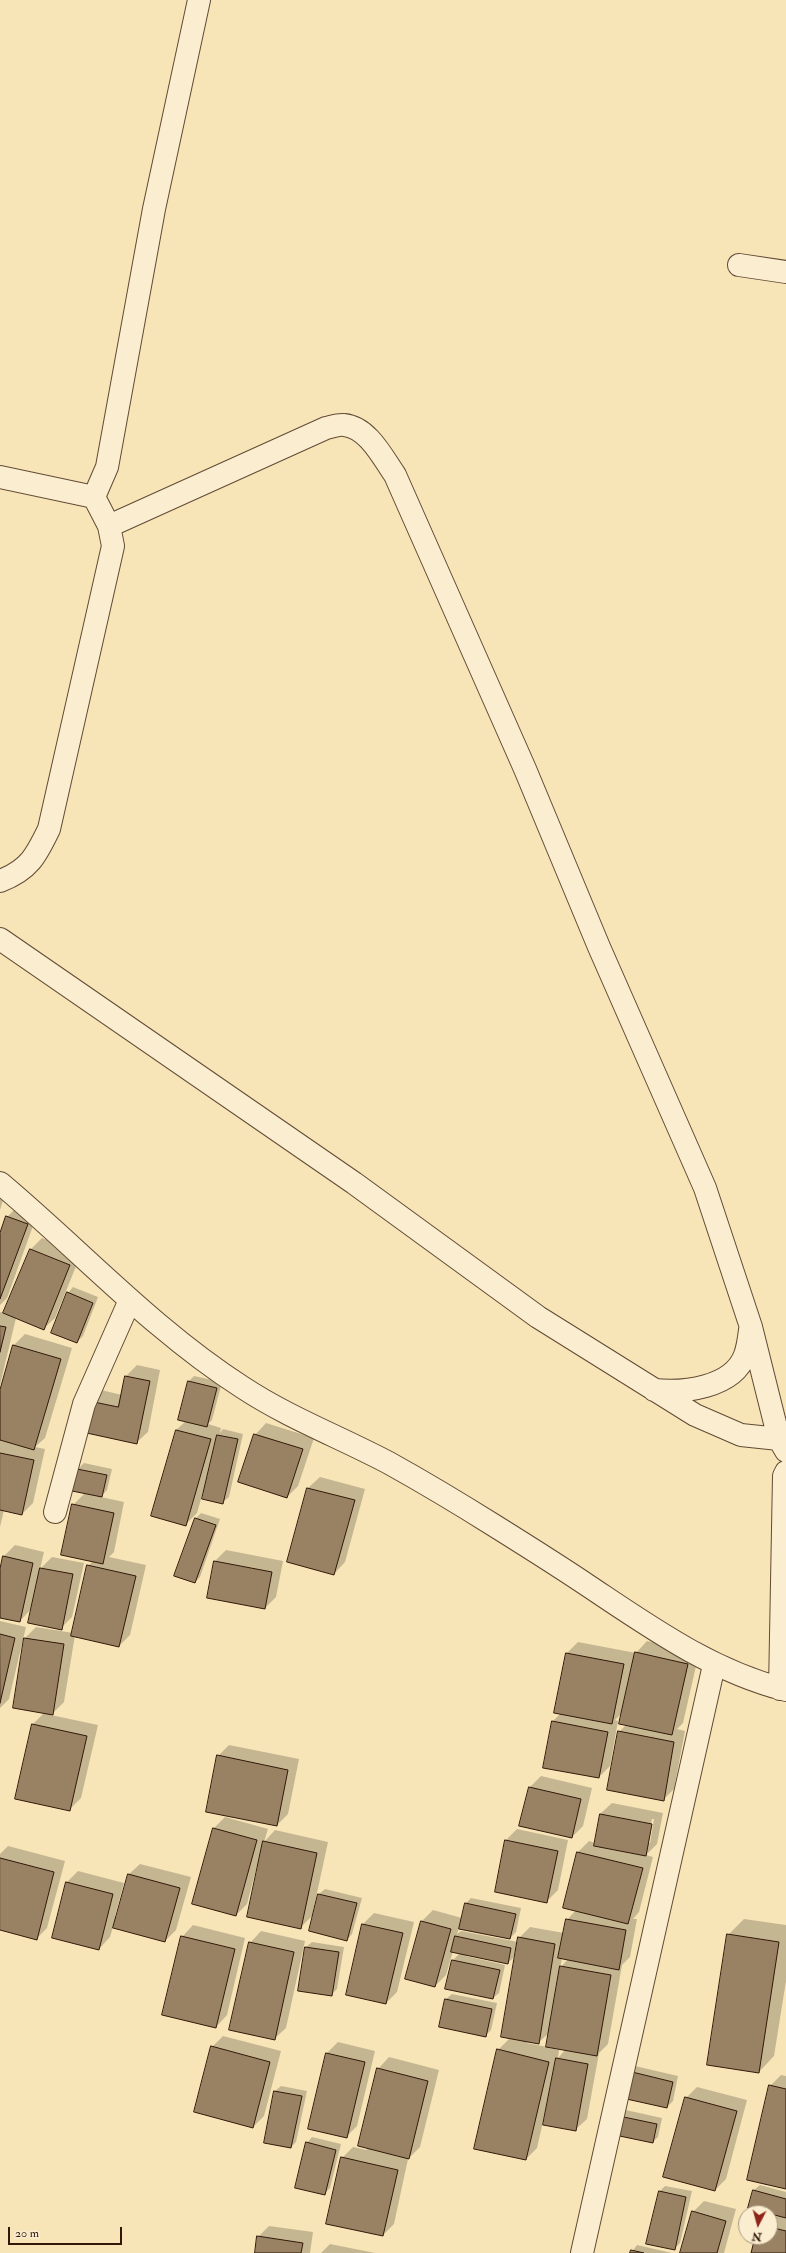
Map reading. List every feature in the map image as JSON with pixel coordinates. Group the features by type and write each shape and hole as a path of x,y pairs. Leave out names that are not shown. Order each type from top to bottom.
{"street":[{"path":"94,497 107,467 154,209 199,0"},
{"path":"739,265 786,272"},
{"path":"0,939 354,1183 538,1317 650,1389 695,1415 741,1435 783,1445 751,1328 705,1188 599,947 525,769 395,475 363,432 344,425 326,428 109,526"},
{"path":"0,477 94,497"},
{"path":"0,881 17,875 35,858 49,829 113,546 109,526 94,497"},
{"path":"0,1183 46,1221 130,1300 200,1358 243,1388 302,1423 388,1463 464,1506 653,1630 714,1665 783,1689 784,1476 786,1472"},
{"path":"55,1512 84,1404 130,1300"},
{"path":"650,1389 672,1392 697,1389 721,1380 736,1369 745,1355 751,1328"},
{"path":"582,2253 714,1665"}],"building":[{"path":"6,1216 28,1224 0,1299 0,1233"},
{"path":"30,1249 70,1265 44,1330 3,1313"},
{"path":"67,1292 93,1303 77,1343 51,1333"},
{"path":"0,1326 6,1327 0,1352"},
{"path":"13,1345 61,1359 34,1450 0,1440 0,1390"},
{"path":"125,1376 150,1381 137,1444 82,1432 89,1401 118,1407"},
{"path":"188,1381 217,1388 207,1427 178,1420"},
{"path":"176,1430 211,1439 186,1526 151,1516"},
{"path":"254,1434 303,1449 287,1498 238,1482"},
{"path":"217,1435 238,1439 223,1504 202,1499"},
{"path":"0,1453 34,1460 22,1515 0,1510"},
{"path":"77,1469 107,1475 102,1497 72,1491"},
{"path":"307,1488 355,1500 334,1575 287,1562"},
{"path":"72,1504 114,1513 103,1564 61,1555"},
{"path":"195,1518 216,1525 195,1583 174,1576"},
{"path":"3,1556 33,1563 20,1622 0,1618 0,1569"},
{"path":"214,1561 272,1572 265,1609 207,1598"},
{"path":"87,1565 136,1576 119,1647 71,1636"},
{"path":"40,1568 73,1574 62,1630 28,1623"},
{"path":"0,1634 15,1638 0,1703"},
{"path":"24,1638 64,1644 53,1715 13,1708"},
{"path":"635,1652 688,1664 672,1735 619,1724"},
{"path":"566,1653 624,1664 612,1724 554,1713"},
{"path":"552,1721 608,1732 599,1778 543,1768"},
{"path":"32,1724 87,1736 70,1811 15,1799"},
{"path":"618,1731 674,1742 664,1801 607,1790"},
{"path":"217,1755 288,1770 277,1826 206,1812"},
{"path":"529,1787 581,1799 572,1838 519,1826"},
{"path":"600,1814 652,1824 646,1856 594,1846"},
{"path":"213,1828 257,1840 236,1916 192,1904"},
{"path":"505,1840 558,1851 547,1903 495,1892"},
{"path":"263,1841 317,1853 301,1929 247,1917"},
{"path":"577,1852 643,1868 628,1924 563,1908"},
{"path":"0,1858 54,1872 37,1940 0,1930"},
{"path":"128,1874 180,1888 165,1942 113,1928"},
{"path":"66,1882 113,1894 99,1950 52,1938"},
{"path":"318,1894 357,1903 347,1941 309,1931"},
{"path":"465,1903 516,1914 510,1939 459,1929"},
{"path":"566,1919 626,1930 619,1970 558,1958"},
{"path":"421,1921 451,1929 435,1987 405,1979"},
{"path":"362,1924 403,1933 386,2004 346,1995"},
{"path":"727,1934 779,1942 759,2073 707,2065"},
{"path":"181,1936 235,1949 216,2028 162,2015"},
{"path":"455,1936 511,1948 508,1964 451,1952"},
{"path":"518,1937 555,1944 539,2044 501,2037"},
{"path":"249,1942 294,1952 275,2040 229,2030"},
{"path":"305,1947 339,1952 332,1996 298,1991"},
{"path":"452,1960 500,1970 493,1999 445,1989"},
{"path":"560,1966 611,1975 597,2056 546,2047"},
{"path":"445,1999 492,2009 486,2037 439,2027"},
{"path":"211,2046 270,2062 253,2128 194,2112"},
{"path":"497,2049 549,2062 526,2160 474,2149"},
{"path":"326,2053 365,2062 347,2138 308,2129"},
{"path":"556,2058 588,2064 576,2131 543,2125"},
{"path":"377,2068 428,2081 409,2159 358,2146"},
{"path":"628,2071 673,2082 667,2108 622,2098"},
{"path":"769,2085 786,2089 786,2189 747,2180"},
{"path":"274,2091 302,2096 291,2148 264,2143"},
{"path":"685,2097 737,2111 715,2191 663,2177"},
{"path":"614,2115 657,2124 653,2143 610,2134"},
{"path":"306,2142 336,2150 325,2195 295,2188"},
{"path":"341,2157 398,2170 383,2236 326,2224"},
{"path":"753,2190 786,2199 786,2218 778,2216 778,2205 749,2205"},
{"path":"659,2191 686,2197 675,2250 646,2244"},
{"path":"692,2211 726,2221 717,2253 680,2253"},
{"path":"778,2229 786,2231 786,2253 751,2253 753,2245 778,2245"},
{"path":"257,2236 303,2243 301,2253 255,2253"},
{"path":"631,2250 644,2253 630,2253"}]}
